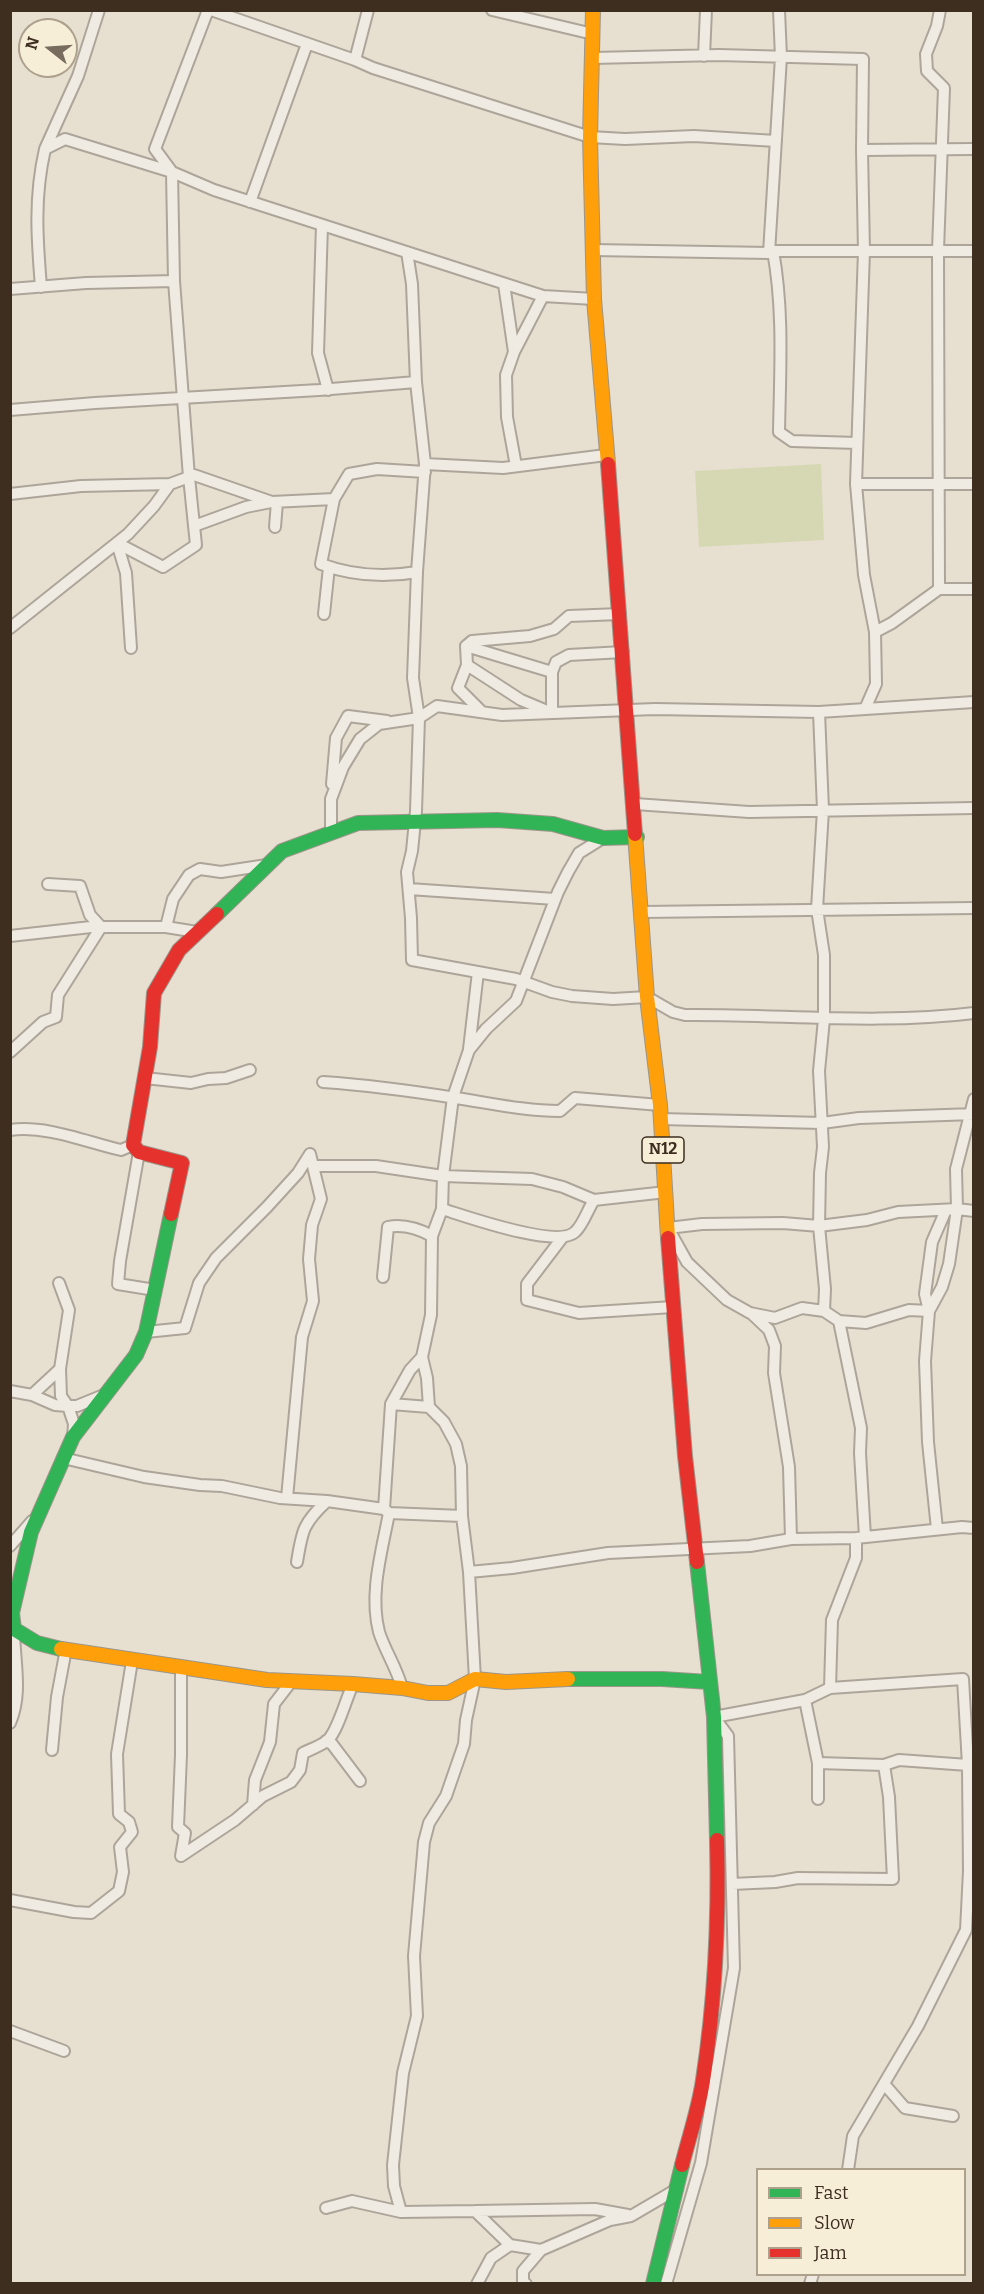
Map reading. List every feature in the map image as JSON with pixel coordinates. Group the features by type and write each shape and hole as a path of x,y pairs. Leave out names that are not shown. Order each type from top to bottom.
{"main road":[{"name":"N12","path":"593,10 590,137 594,300 635,804 647,997 660,1112 685,1456 714,1717 718,1874 713,1986 703,2081 653,2283"},
{"path":"637,837 603,838 554,824 497,820 358,823 282,851 179,950 154,993 150,1047 136,1149 182,1163 146,1332 136,1355 73,1437 31,1532 12,1613 14,1629 34,1644 132,1661 291,1682 353,1684 402,1688 428,1693 448,1693 475,1679 506,1682 536,1679 662,1679 709,1682"}],"street":[{"path":"41,286 36,229 38,187 45,149 78,76 99,10"},
{"path":"117,543 163,567 196,545 174,281 172,172 155,149 210,10 373,68 590,137 625,139 694,136 776,141"},
{"path":"355,60 368,10"},
{"path":"492,10 593,34"},
{"path":"704,56 706,10"},
{"path":"779,10 781,57 771,252 777,275 780,331 779,432 792,441 857,443"},
{"path":"939,589 938,250 944,88 927,71 926,54 937,26 940,10"},
{"path":"250,202 307,44"},
{"path":"593,58 704,56 863,59 864,251 855,484 864,575 875,632 876,684 864,709"},
{"path":"45,149 65,139 172,172 250,202 543,296 594,300"},
{"path":"862,150 974,149"},
{"path":"322,225 318,353 328,390"},
{"path":"594,250 974,251"},
{"path":"407,252 412,284 417,382 425,468 417,572 413,678 419,718 412,851 406,872 412,960 525,981 552,992 572,996 614,999 647,997 673,1012 685,1015 824,1019 974,1013"},
{"path":"10,289 174,281"},
{"path":"504,284 514,352"},
{"path":"516,466 507,417 506,375 514,352 543,296"},
{"path":"10,410 328,390 417,382"},
{"path":"417,572 390,577 347,573 321,564 334,499 349,474 377,469 503,468 606,455"},
{"path":"10,494 81,486 170,484 194,475 275,502"},
{"path":"10,628 117,543 154,506 170,484"},
{"path":"855,484 974,484"},
{"path":"194,526 246,507 275,502 334,499"},
{"path":"275,502 275,527"},
{"path":"117,543 126,573 131,648"},
{"path":"324,614 329,567"},
{"path":"875,632 939,589 974,589"},
{"path":"466,646 472,641 530,636 546,632 554,629 569,616 620,614"},
{"path":"466,646 466,665 458,687 483,712"},
{"path":"466,646 552,672"},
{"path":"552,713 552,672 556,662 569,655 623,652"},
{"path":"466,665 521,700 552,713"},
{"path":"331,799 343,766 360,739 379,724 419,718 437,706 502,715 655,709 819,712 974,702"},
{"path":"819,712 824,810 817,909 824,955 824,1019 819,1071 823,1147 819,1226 825,1289 824,1311"},
{"path":"331,833 336,738 348,716 393,722"},
{"path":"635,804 749,812 974,808"},
{"path":"469,1050 486,1029 516,1001 555,899 568,872 579,853 603,838"},
{"path":"166,927 173,899 189,875 200,869 221,872 267,865"},
{"path":"48,884 80,886 90,915 101,927"},
{"path":"409,890 555,899"},
{"path":"642,912 974,908"},
{"path":"10,1052 43,1022 56,1017 58,995 101,927"},
{"path":"10,936 101,927 166,927 197,932"},
{"path":"429,1407 428,1378 422,1357 431,1315 432,1236 442,1209 443,1176 453,1097 469,1050 478,972"},
{"path":"145,1078 191,1083 226,1078 250,1070"},
{"path":"323,1082 375,1086 552,1111 560,1111 575,1098 660,1112 822,1123 859,1118 972,1114"},
{"path":"928,1311 942,1287 950,1264 951,1210 956,1169 974,1099"},
{"path":"10,1130 24,1128 50,1131 122,1150 136,1149 118,1284 155,1290"},
{"path":"146,1332 184,1328 199,1283 216,1258 298,1173 310,1154 321,1198 312,1225 309,1259 313,1301 302,1337 287,1498"},
{"path":"314,1166 376,1166 443,1176 532,1179 563,1186 594,1200 666,1192"},
{"path":"442,1209 514,1230 562,1238 575,1233 594,1200"},
{"path":"937,1529 928,1442 925,1361 928,1311 925,1294 932,1242 951,1210"},
{"path":"791,1539 789,1467 774,1373 775,1346 769,1330 750,1313 727,1300 687,1262 668,1228 702,1224 783,1223 819,1226 867,1220 898,1212 974,1211"},
{"path":"383,1277 388,1227 420,1230 432,1236"},
{"path":"562,1238 527,1284 527,1300 579,1313 673,1307"},
{"path":"59,1282 69,1310 60,1369 61,1396 68,1406 74,1424 73,1437"},
{"path":"750,1313 775,1318 802,1308 824,1311 839,1321 866,1323 909,1310 928,1311"},
{"path":"830,1688 832,1620 856,1558 860,1538 861,1428 839,1321"},
{"path":"402,1688 398,1673 380,1634 375,1596 386,1511 391,1404 410,1370 422,1357"},
{"path":"32,1395 60,1369"},
{"path":"10,1391 32,1395 55,1405 68,1406 77,1406 104,1395"},
{"path":"391,1404 429,1407 444,1422 456,1444 461,1466 462,1516 469,1572 475,1679 467,1711 464,1744 446,1796 429,1823 424,1842 414,1956 417,2016 403,2073 393,2164 394,2186 401,2212"},
{"path":"63,1458 144,1478 222,1486 287,1498 327,1501 386,1511 462,1516"},
{"path":"297,1563 304,1526 327,1501"},
{"path":"10,1546 38,1514"},
{"path":"469,1572 512,1568 608,1553 750,1546 791,1539 860,1538 937,1529 974,1528"},
{"path":"10,1723 16,1710 18,1694 12,1647 14,1629"},
{"path":"52,1750 57,1697 66,1649"},
{"path":"10,1900 91,1913 119,1891 123,1872 120,1847 132,1832 129,1822 119,1814 117,1754 132,1661"},
{"path":"181,1668 178,1827 186,1833 181,1856 236,1820 263,1796 291,1782 300,1770 303,1754 326,1741 336,1731 343,1706 353,1684"},
{"path":"666,2283 701,2163 734,1968 728,1736 714,1717 805,1700 830,1688 963,1679 970,1731 971,1767 966,1930 918,2026 853,2136 848,2168"},
{"path":"253,1804 255,1780 270,1742 274,1704 291,1682"},
{"path":"805,1700 818,1762 818,1799"},
{"path":"326,1741 332,1744 360,1781"},
{"path":"818,1762 884,1765 899,1760 971,1767"},
{"path":"732,1884 776,1882 798,1878 893,1879 889,1797 884,1765"},
{"path":"971,1767 974,1776"},
{"path":"10,2031 64,2051"},
{"path":"885,2085 905,2108 953,2116"},
{"path":"526,2283 523,2282 523,2271 541,2250 610,2220 632,2216 678,2189"},
{"path":"326,2208 352,2201 401,2212 595,2209 632,2216"},
{"path":"475,2211 510,2245 541,2250"},
{"path":"477,2283 491,2258 510,2245"}],"green space":[{"path":"821,464 824,540 699,547 695,471"}],"traffic: fast":[{"path":"217,914 282,851 358,823 497,820 553,824 603,838 637,837"},
{"path":"61,1649 37,1643 14,1629 12,1613 31,1532 73,1437 136,1355 146,1332 171,1214"},
{"path":"697,1562 714,1717 717,1840"},
{"path":"568,1679 662,1679 709,1682"},
{"path":"653,2284 682,2165"}],"traffic: slow":[{"path":"593,10 590,137 594,299 608,464"},
{"path":"635,834 647,997 660,1105 668,1238"},
{"path":"61,1649 267,1680 353,1684 402,1688 428,1693 448,1693 475,1679 506,1682 568,1679"}],"traffic: jam":[{"path":"608,464 635,834"},
{"path":"171,1214 182,1163 139,1152 133,1145 150,1047 154,993 179,950 217,914"},
{"path":"668,1238 685,1456 697,1562"},
{"path":"682,2165 701,2091 711,2020 717,1930 717,1840"}]}
